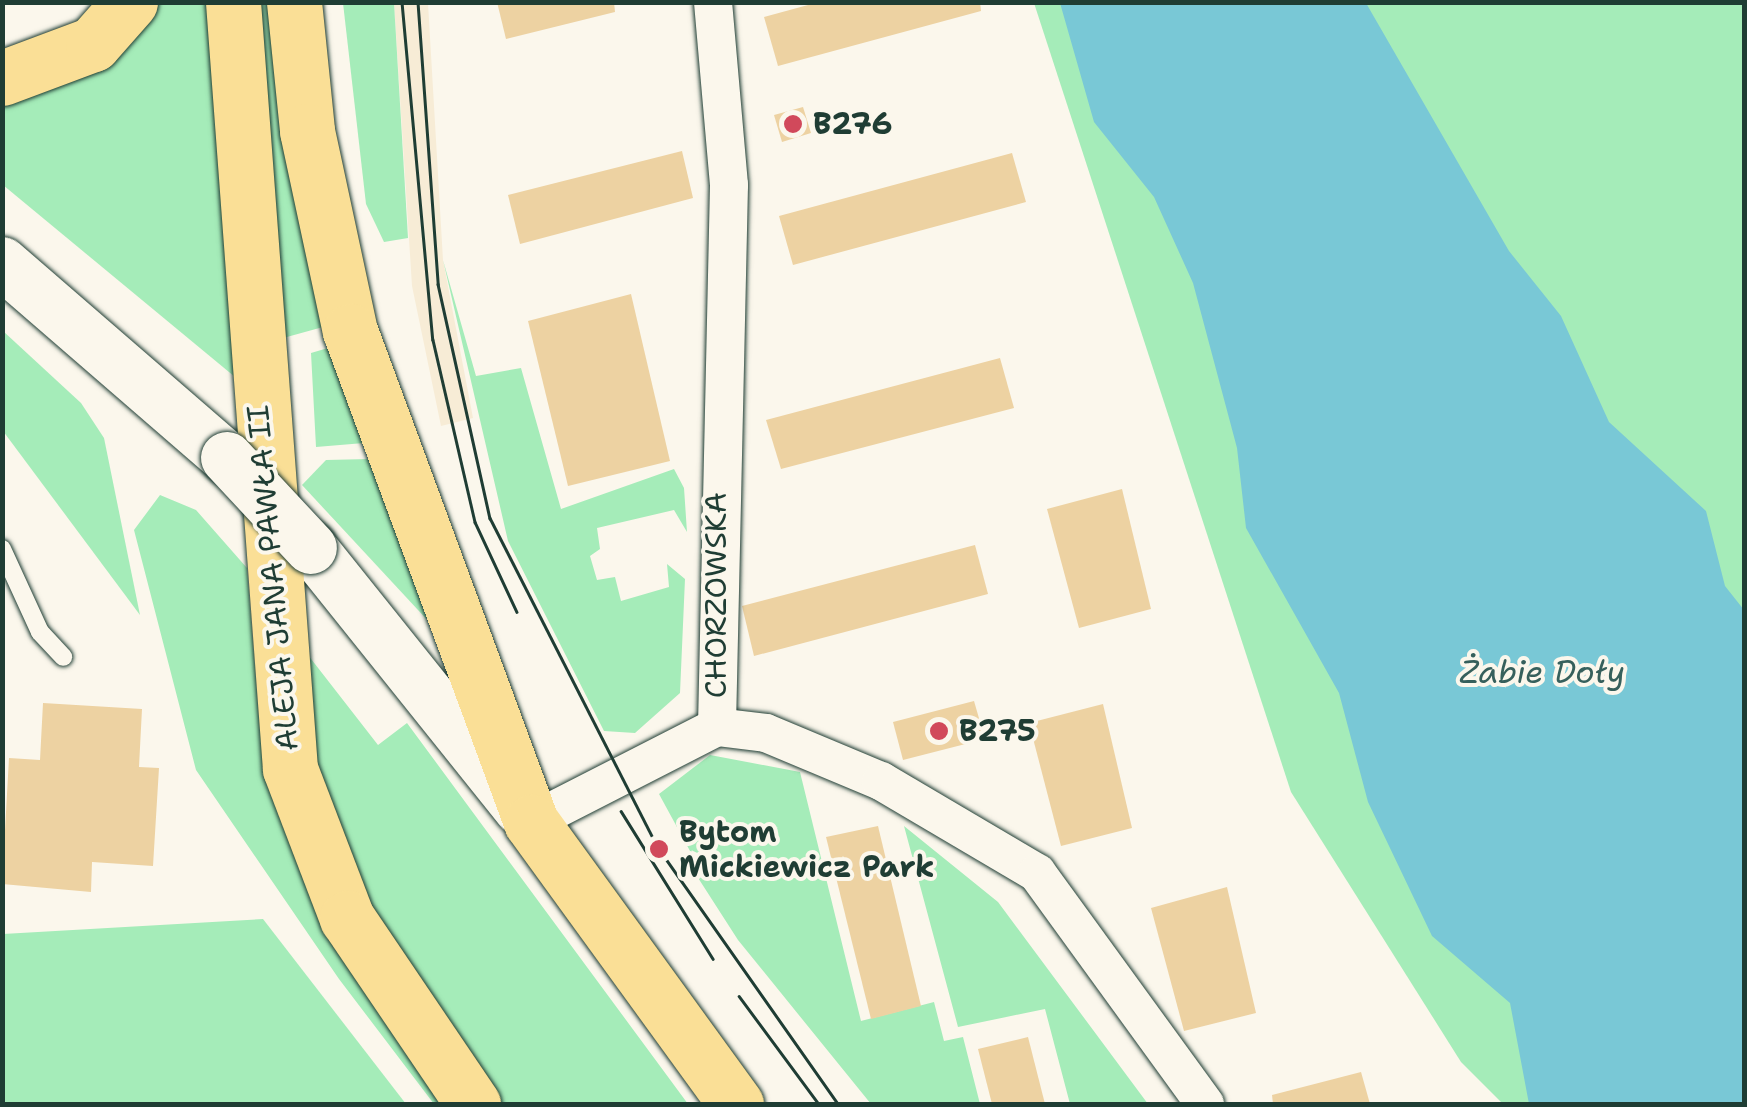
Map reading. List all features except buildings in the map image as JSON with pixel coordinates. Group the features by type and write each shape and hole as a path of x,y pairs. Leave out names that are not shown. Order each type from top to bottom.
{"main road":[{"path":"2,78 94,44 130,2"},
{"name":"ALEJA JANA PAWŁA II","path":"233,2 274,642 290,769 346,918 472,1104"},
{"path":"294,2 307,132 350,331 531,822"},
{"path":"2,263 227,458 311,548 531,822 736,1104"}],"street":[{"name":"CHORZOWSKA","path":"712,2 729,185 716,727 766,734 881,781 1037,873 1205,1104"},
{"path":"531,822 716,727"}],"lane":[{"path":"2,550 40,632 64,657"}],"shaded area":[{"path":"394,3 428,3 443,260 473,418 441,426 412,286"}],"green space":[{"path":"153,3 213,3 235,377 3,185 2,99"},
{"path":"254,3 272,3 364,443 316,447 311,353 328,348 323,327 276,340"},
{"path":"343,3 394,3 408,238 384,242 366,204"},
{"name":"Żabie Doły","path":"1034,3 1744,3 1744,1104 1503,1104 1461,1062 1291,792"},
{"path":"443,260 476,376 521,368 561,509 674,469 684,488 687,532 674,510 597,528 600,549 590,556 597,580 615,577 621,601 669,587 667,564 685,579 680,693 635,733 604,731 508,541"},
{"path":"3,331 81,403 104,438 140,615 3,431"},
{"path":"369,459 431,624 302,485 326,460"},
{"path":"160,495 196,510 247,568 260,730 447,1104 434,1104 339,979 196,770 134,530"},
{"path":"294,637 378,745 407,723 688,1104 498,1104 404,974 320,804"},
{"path":"710,755 800,772 861,1021 934,1002 944,1041 963,1037 980,1104 871,1104 738,940 684,856 690,851 659,794"},
{"path":"904,826 998,902 1148,1104 1070,1104 1045,1009 958,1027"},
{"path":"263,919 406,1104 3,1104 3,934"}],"water":[{"name":"Żabie Doły","path":"1060,3 1366,3 1509,251 1561,316 1609,422 1706,511 1725,586 1744,610 1744,1104 1529,1104 1510,1003 1432,936 1368,802 1339,693 1246,528 1237,448 1193,283 1154,197 1094,122"}],"tram line":[{"path":"402,2 433,340 475,522 517,612"},
{"path":"418,2 438,284 490,518 659,849 838,1104"},
{"path":"621,811 713,959"},
{"path":"739,996 819,1104"}],"place":[{"name":"B276","path":"793,124"},
{"name":"B275","path":"939,731"},
{"name":"Bytom Mickiewicz Park","path":"659,849"}]}
